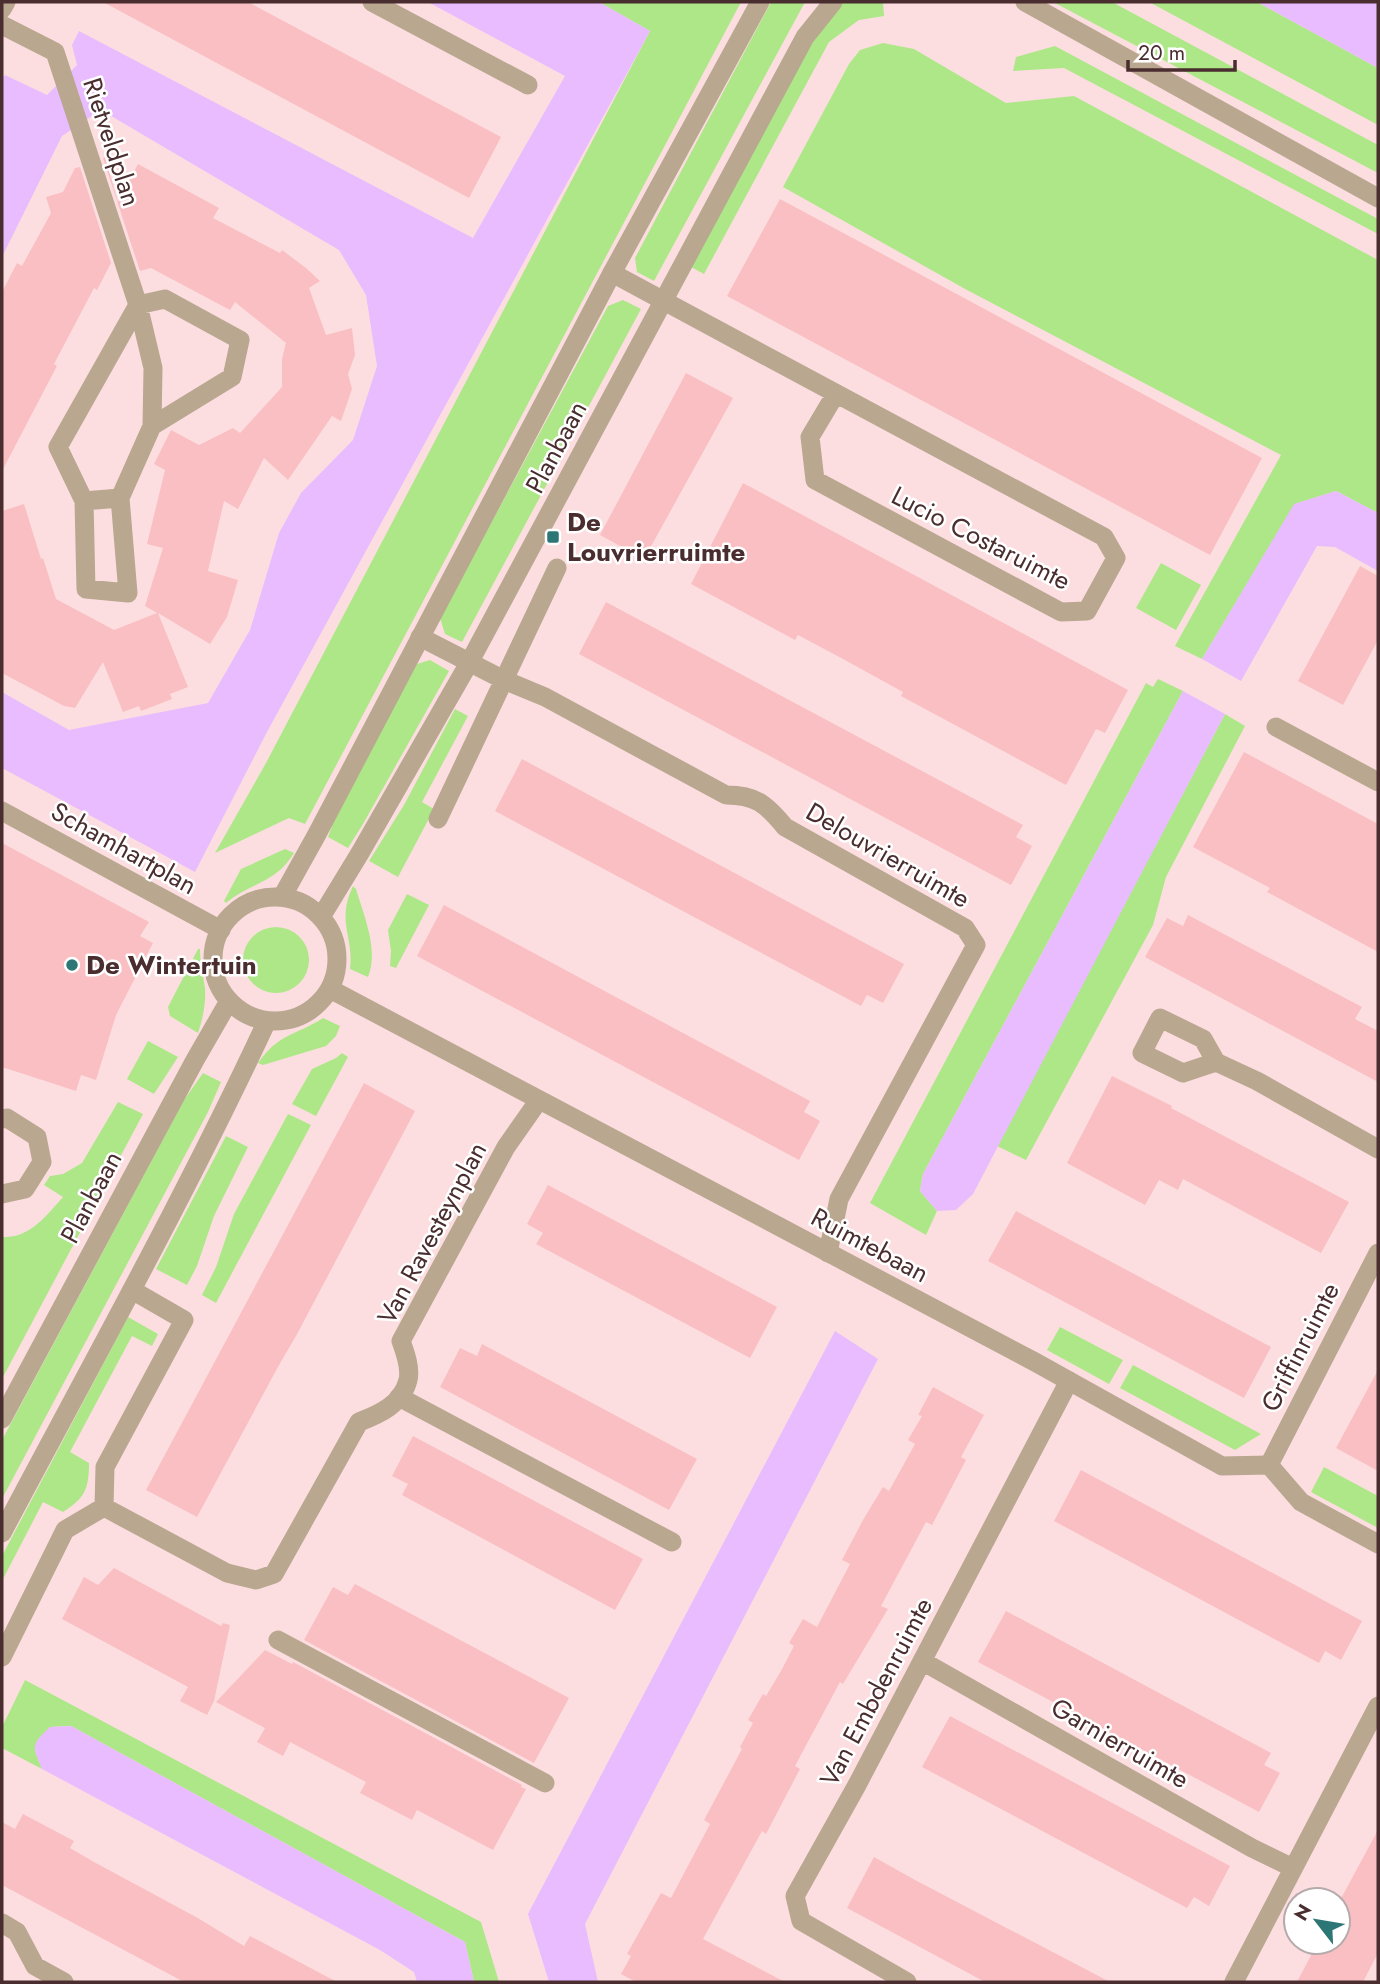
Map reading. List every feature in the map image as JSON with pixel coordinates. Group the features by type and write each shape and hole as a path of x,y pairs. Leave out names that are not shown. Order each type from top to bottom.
{"street":[{"path":"2,9 6,2"},
{"path":"372,2 528,85"},
{"name":"Planbaan","path":"282,897 612,272 760,2"},
{"name":"Planbaan","path":"321,916 469,663 805,37 833,2"},
{"path":"1025,2 1378,198"},
{"name":"Rietveldplan","path":"2,25 55,52 138,305 153,368 152,426 120,498 128,593 86,589 85,501 58,447 138,305"},
{"name":"Lucio Costaruimte","path":"612,272 835,395 1104,537 1116,558 1087,611 1061,612 815,480 810,437 835,395"},
{"path":"138,305 165,299 240,340 232,377 152,426"},
{"path":"85,501 120,498"},
{"path":"438,819 557,568"},
{"name":"Delouvrierruimte","path":"420,637 504,680 545,697 726,795 745,795 770,808 785,827 965,928 976,945 839,1199 828,1253"},
{"path":"1276,727 1378,782"},
{"name":"Schamhartplan","path":"2,811 221,930"},
{"path":"282,897 296,900 321,916 336,944 338,959 330,989 321,1001 296,1018 267,1021 253,1017 229,1001 220,989 213,959 221,930 232,915 246,904 263,898 282,897"},
{"name":"Ruimtebaan","path":"330,989 1069,1381 1222,1466 1269,1465"},
{"name":"Planbaan","path":"2,1419 229,1001"},
{"path":"2,1532 132,1290 267,1021"},
{"path":"1216,1062 1257,1081 1378,1149"},
{"name":"Van Ravesteynplan","path":"399,1397 409,1379 407,1359 401,1341 506,1147 539,1100"},
{"path":"2,1119 7,1118 37,1137 42,1162 25,1189 2,1194"},
{"name":"Griffinruimte","path":"1269,1465 1378,1254"},
{"path":"104,1507 105,1466 184,1320 132,1290"},
{"name":"Van Embdenruimte","path":"907,1982 801,1921 795,1896 857,1785 1069,1381"},
{"path":"104,1507 227,1573 256,1580 274,1574 359,1422 376,1416 399,1397 672,1542"},
{"path":"1269,1465 1301,1502 1378,1544"},
{"path":"2,1657 65,1530 104,1507"},
{"path":"278,1640 545,1783"},
{"name":"Garnierruimte","path":"922,1661 1252,1848 1293,1868"},
{"path":"1234,1982 1378,1706"},
{"path":"2,1923 17,1931 31,1974 64,1982"}],"green space":[{"path":"599,2 741,2 305,824 289,818 215,853 266,763 650,31"},
{"path":"771,2 805,2 654,281 637,272 635,258"},
{"path":"843,2 883,2 884,16 859,20 829,42 704,274 691,267 824,20"},
{"path":"1053,2 1112,2 1378,145 1378,173"},
{"path":"1149,2 1257,2 1378,68 1378,125"},
{"path":"883,43 914,49 1006,103 1074,96 1378,260 1378,513 1336,491 1295,504 1202,659 1175,646 1281,455 967,290 783,187 849,64 860,50"},
{"path":"1055,46 1378,219 1378,234 1064,68 1013,71 1016,57"},
{"path":"623,300 641,309 462,642 445,634 440,618 608,306"},
{"path":"1161,563 1201,585 1176,630 1136,608"},
{"path":"430,660 449,671 348,848 328,837 338,809 417,664"},
{"path":"1158,679 1183,691 923,1174 920,1191 937,1211 926,1235 870,1203 1146,683 1153,687"},
{"path":"455,709 468,716 422,802 434,809 398,877 369,861 404,805"},
{"path":"1225,714 1245,726 1166,877 1153,925 1026,1160 997,1146"},
{"path":"285,849 294,853 279,871 226,903 224,901 241,869"},
{"path":"353,886 363,910 371,944 368,977 350,969 346,910"},
{"path":"407,894 429,905 396,968 390,966 388,930"},
{"path":"276,927 289,929 299,937 307,947 307,973 299,983 289,991 276,993 263,991 253,983 245,973 243,960 245,947 253,937 263,929"},
{"path":"198,949 205,994 198,1033 170,1016 168,1007"},
{"path":"323,1018 340,1026 336,1036 326,1046 263,1065 258,1063 280,1040"},
{"path":"148,1041 178,1057 154,1094 127,1079"},
{"path":"342,1053 348,1057 316,1116 292,1104 312,1069"},
{"path":"203,1073 221,1082 208,1112 2,1499 2,1440 184,1100"},
{"path":"118,1102 143,1114 2,1379 2,1237 12,1237 29,1230 63,1197 44,1185 50,1176 63,1174 82,1163"},
{"path":"288,1114 311,1125 216,1303 202,1295 216,1267 234,1214"},
{"path":"226,1136 248,1147 214,1216 197,1266 187,1285 156,1269"},
{"path":"128,1317 158,1334 152,1346 132,1336 70,1452 89,1463 87,1486 81,1497 63,1512 43,1502 2,1581 2,1556"},
{"path":"1060,1327 1123,1360 1109,1384 1047,1350"},
{"path":"1133,1365 1261,1434 1235,1450 1120,1388"},
{"path":"1324,1467 1378,1496 1378,1528 1311,1492"},
{"path":"25,1680 481,1922 499,1982 474,1982 465,1942 71,1726 50,1727 35,1751 42,1769 2,1748 2,1727"}],"shaded area":[{"path":"428,2 599,2 650,31 267,732 195,872 2,768 2,692 69,730 208,703 250,630 279,533 301,493 353,440 377,366 366,295 339,250 101,110 62,136 2,257 2,80 5,75 47,95 77,65 72,45 79,31 473,238 565,76"},
{"path":"1257,2 1378,2 1378,68"},
{"path":"1336,491 1378,513 1378,571 1335,547 1317,546 1241,681 1202,659 1294,504"},
{"path":"1183,691 1225,714 973,1194 956,1210 937,1211 920,1191 923,1174"},
{"path":"835,1331 878,1359 585,1924 598,1982 549,1982 528,1914"},
{"path":"71,1726 465,1942 474,1982 417,1982 414,1972 380,1950 42,1769 35,1750 36,1742 50,1727"}],"building":[{"path":"103,2 248,2 501,137 469,198"},
{"path":"105,157 118,202 138,164 219,208 213,218 280,253 282,250 306,268 320,281 309,288 326,335 352,328 355,355 348,374 352,389 341,421 332,416 288,480 264,458 238,509 224,501 208,571 238,580 227,617 210,644 158,613 188,687 170,694 172,699 141,711 139,706 123,712 103,662 75,708 64,706 2,673 2,511 24,504 56,599 114,630 157,613 145,606 163,548 147,544 165,470 154,464 171,430 199,445 233,428 240,433 282,387 282,359 286,343 235,302 230,310 151,268 140,271 103,158"},
{"path":"80,167 111,263 97,290 94,288 54,364 57,366 2,471 2,292 17,263 22,266 51,213 46,197 63,192 75,168"},
{"path":"780,199 1262,458 1210,555 727,296"},
{"path":"686,373 733,398 644,559 600,535"},
{"path":"743,483 1128,690 1105,733 1096,729 1066,785 901,696 903,692 843,659 798,635 795,640 691,584"},
{"path":"1360,566 1378,576 1378,640 1343,705 1298,681"},
{"path":"606,602 1023,825 1016,837 1032,846 1011,885 579,654"},
{"path":"1244,752 1378,824 1378,952 1267,892 1270,888 1193,847"},
{"path":"522,759 904,964 883,1003 867,995 861,1006 495,811"},
{"name":"De Wintertuin","path":"2,843 149,922 140,936 153,943 116,1015 96,1080 81,1075 76,1091 2,1067"},
{"path":"444,905 810,1101 804,1112 820,1121 799,1160 417,956"},
{"path":"1188,915 1362,1007 1355,1019 1378,1031 1378,1082 1145,957 1167,918 1183,926"},
{"path":"1112,1076 1349,1202 1321,1253 1183,1179 1178,1190 1159,1180 1145,1205 1067,1163"},
{"path":"364,1083 415,1111 197,1517 146,1490"},
{"path":"548,1185 777,1307 750,1358 536,1244 543,1233 527,1224"},
{"path":"1016,1211 1271,1347 1244,1398 988,1261"},
{"path":"482,1344 697,1459 669,1510 440,1387 460,1348 477,1356"},
{"path":"1378,1370 1378,1471 1336,1448"},
{"path":"933,1387 984,1415 961,1457 966,1460 932,1525 926,1522 881,1606 888,1609 843,1684 840,1682 795,1766 800,1769 766,1834 762,1831 703,1939 785,1982 636,1982 621,1974 631,1956 627,1954 661,1893 671,1898 710,1824 704,1820 742,1749 740,1747 753,1723 748,1720 781,1671 794,1646 789,1643 803,1619 817,1627 850,1564 842,1560 863,1520 883,1487 889,1491 915,1444 908,1440 922,1416 918,1415"},
{"path":"413,1436 643,1559 615,1610 402,1495 408,1484 392,1476"},
{"path":"1081,1470 1362,1621 1341,1660 1325,1651 1319,1663 1054,1521"},
{"path":"114,1568 221,1626 223,1623 230,1625 214,1701 207,1715 180,1701 188,1687 62,1619 84,1577 98,1585"},
{"path":"355,1584 569,1698 534,1763 304,1640 333,1587 348,1595"},
{"path":"1006,1611 1271,1753 1264,1765 1280,1773 1259,1812 978,1662"},
{"path":"265,1650 292,1664 293,1662 522,1785 521,1787 526,1789 493,1850 417,1810 412,1820 360,1793 366,1782 290,1742 283,1756 257,1742 265,1728 216,1702"},
{"path":"950,1716 1230,1866 1209,1906 1194,1897 1187,1908 922,1767"},
{"path":"23,1814 74,1841 70,1848 244,1946 250,1936 337,1982 184,1982 2,1885 2,1822 15,1829"},
{"path":"1378,1830 1378,1953 1363,1982 1297,1982 1311,1956 1352,1956 1352,1886 1348,1886"},
{"path":"874,1857 1110,1982 985,1982 847,1908"}],"place":[{"name":"De Louvrierruimte","path":"553,537"},
{"name":"De Wintertuin","path":"72,965"}]}
